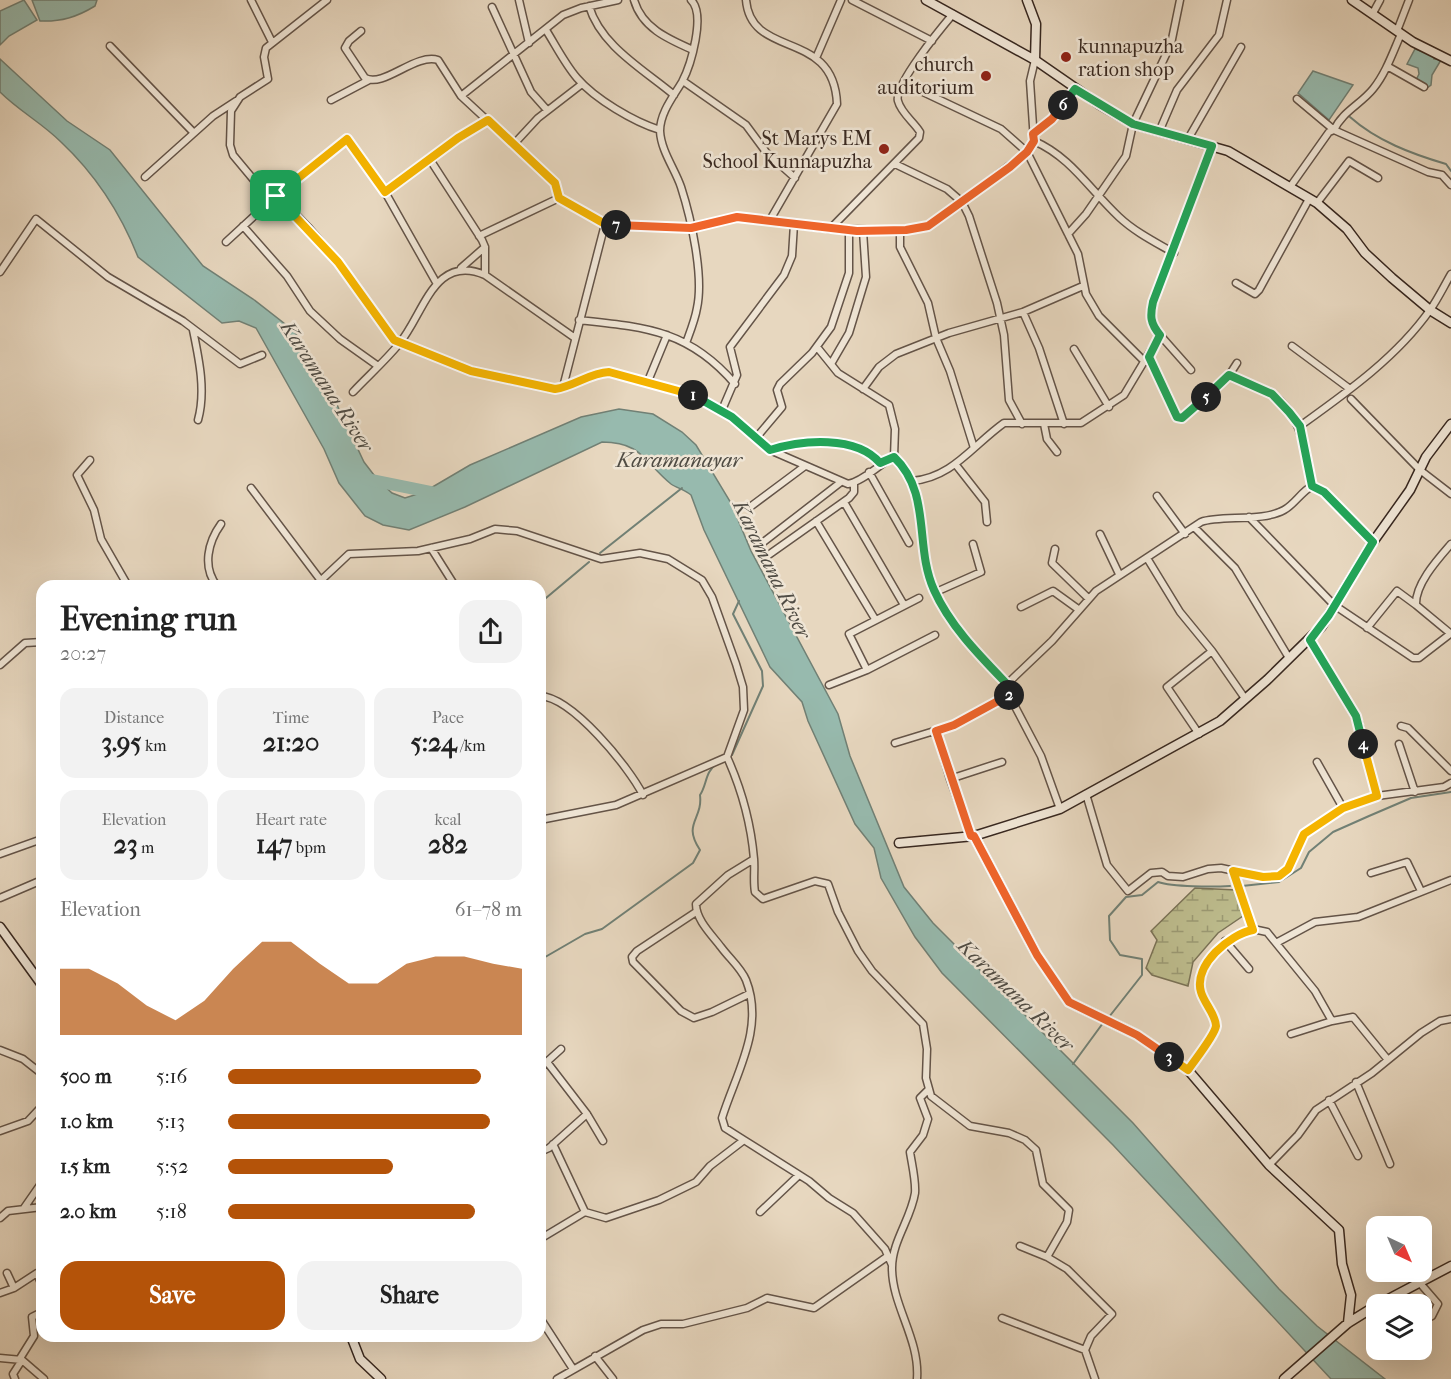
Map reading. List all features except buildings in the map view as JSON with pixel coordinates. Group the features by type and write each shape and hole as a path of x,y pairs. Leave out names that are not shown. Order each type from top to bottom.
{"street":[{"path":"251,0 272,42"},
{"path":"145,177 194,134 268,79 264,52 272,42 327,0"},
{"path":"519,0 530,43"},
{"path":"461,96 514,57 563,15 589,6 618,0"},
{"path":"634,0 640,15 657,32 693,50"},
{"path":"686,343 698,307 699,292 691,228 681,186 663,145 660,130 674,95 683,81 693,50 698,13 691,0"},
{"path":"746,0 752,20 771,39 794,44 816,58 837,89 837,104 770,220"},
{"path":"816,58 841,0"},
{"path":"852,0 932,41"},
{"path":"926,0 1035,60 1075,89 1133,124 1228,152 1313,201 1347,229 1380,267 1430,310 1451,323"},
{"path":"1027,0 1036,24 1035,60 1030,81 1033,137"},
{"path":"1068,234 1099,196 1126,156 1133,124 1171,44 1180,0"},
{"path":"1159,132 1177,90 1219,35 1227,0"},
{"path":"1352,0 1436,55 1451,60"},
{"path":"1373,13 1380,0"},
{"path":"1290,187 1329,132 1334,130 1343,116 1372,90 1387,66 1408,0"},
{"path":"589,6 597,26 614,46 674,95"},
{"path":"492,7 531,92 547,110"},
{"path":"830,229 919,138 915,124 898,102 897,95 932,41 953,14"},
{"path":"546,30 565,62 582,84 632,119 660,130"},
{"path":"361,31 349,41 345,48 359,72 369,80"},
{"path":"110,46 194,134"},
{"path":"1188,139 1241,47"},
{"path":"331,100 369,80 425,59 435,59 461,96 555,183 559,198 605,224 691,228 737,217 863,231 900,230 928,226 1027,152 1033,137 1052,119 1075,89"},
{"path":"1387,66 1424,87"},
{"path":"683,81 746,125 766,152 795,178"},
{"path":"904,83 1001,129 1027,152 1078,254 1083,286 1099,316 1147,360 1177,417 1187,414 1229,375 1237,363"},
{"path":"513,145 547,110 582,84"},
{"path":"1297,99 1334,130 1442,175 1451,185"},
{"path":"236,101 230,120 233,155 253,179 276,196 338,262 387,331 400,343 471,371 555,389 598,372 609,372 693,395 722,410 770,450 841,482 854,483 880,463 894,457"},
{"path":"385,192 429,158 488,120"},
{"path":"1033,137 1063,157 1136,231 1173,253"},
{"path":"225,242 276,196 347,139 385,192 437,284"},
{"path":"1191,370 1152,325 1150,315 1212,146"},
{"path":"429,158 485,247 485,275"},
{"path":"1236,283 1255,294 1259,290 1313,201 1349,161 1378,178"},
{"path":"895,165 947,189 962,202 993,288 1000,319 1009,400 1022,424"},
{"path":"479,236 559,198"},
{"path":"0,272 36,219 108,276 183,321 240,364 262,355"},
{"path":"564,387 605,224"},
{"path":"722,410 735,384 736,368 730,347 784,275 792,256 794,224"},
{"path":"243,226 281,268 310,311 340,339 378,366"},
{"path":"900,230 900,247 924,293 936,338 950,371 974,448"},
{"path":"756,438 782,406 777,390 780,384 817,347 831,327 849,273 849,231"},
{"path":"831,364 849,333 866,277 863,231"},
{"path":"353,392 400,343 437,284 447,275 460,269 485,247"},
{"path":"460,269 472,269 485,275 575,338"},
{"path":"1300,426 1350,389 1401,343 1430,310 1451,274"},
{"path":"863,389 886,360 936,338 1023,312 1083,286"},
{"path":"1023,312 1039,348 1064,424"},
{"path":"579,320 628,326 667,335 710,357 735,384"},
{"path":"193,330 200,366 201,407 198,420"},
{"path":"648,381 667,335"},
{"path":"912,481 931,478 956,465 1004,423 1081,423 1109,407 1124,395 1160,335"},
{"path":"1292,346 1350,389"},
{"path":"817,347 838,373 885,402 892,410 895,429 894,457"},
{"path":"1074,349 1109,407"},
{"path":"1229,375 1272,394 1300,426 1312,486"},
{"path":"1351,399 1420,470 1451,494"},
{"path":"1044,424 1047,439 1057,452"},
{"path":"899,843 973,836 1060,809 1220,721 1310,640 1322,626 1373,542 1410,490 1420,470 1451,424"},
{"path":"770,450 789,444 827,443 869,453 880,463"},
{"path":"894,457 904,466 919,502 922,544 936,592 961,633 1007,684 1009,695 1041,756 1060,809"},
{"path":"90,460 77,475 94,510 101,539 125,580"},
{"path":"956,465 985,502 987,522"},
{"path":"750,507 805,466"},
{"path":"868,472 909,543"},
{"path":"761,544 841,482"},
{"path":"767,556 844,502 854,492 854,483"},
{"path":"1007,684 1052,641 1088,598 1119,574 1208,519 1235,520 1283,511 1302,492 1312,486"},
{"path":"1312,486 1324,492 1373,542"},
{"path":"251,488 320,580"},
{"path":"1157,496 1185,534"},
{"path":"844,502 904,605"},
{"path":"1249,517 1334,605 1367,628 1413,658 1419,658 1451,634 1397,591 1367,628"},
{"path":"816,521 874,619"},
{"path":"213,580 210,575 209,549 210,542 221,524"},
{"path":"1194,527 1235,568 1290,658"},
{"path":"326,580 349,554 431,548 470,539 495,529 517,531 601,559 640,552 668,559 702,579 711,597 742,687 744,711 727,757 739,786 754,859 754,888 760,898 815,881 828,884 838,912 858,951 872,971 922,1023 926,1032 928,1090 943,1107 970,1126 1009,1133 1025,1140 1036,1150 1043,1184 1069,1210 1067,1222 1047,1257"},
{"path":"1101,534 1119,574"},
{"path":"936,592 981,572 973,543"},
{"path":"1416,605 1416,598 1430,571 1451,544"},
{"path":"431,548 451,580"},
{"path":"1055,549 1052,563 1088,598"},
{"path":"1147,558 1180,612 1212,651 1244,698"},
{"path":"1021,607 1053,591 1078,609"},
{"path":"867,670 849,634 874,619 919,598"},
{"path":"830,686 935,635"},
{"path":"1310,640 1359,723 1377,796"},
{"path":"0,665 25,643 36,642"},
{"path":"1199,734 1167,687 1212,651"},
{"path":"895,743 954,725 1009,695"},
{"path":"546,697 555,699 588,727 635,780 643,795"},
{"path":"1401,726 1408,728 1451,771"},
{"path":"936,731 950,778 973,836 1037,955 1069,1002 1137,1035 1188,1070 1269,1165 1339,1230 1342,1264 1351,1295 1348,1323"},
{"path":"1399,744 1416,792"},
{"path":"546,819 616,805 643,795 690,771 727,757"},
{"path":"950,778 1002,762"},
{"path":"1317,762 1343,808"},
{"path":"1086,794 1107,865 1128,891 1151,873 1162,872 1175,877 1208,869 1263,877 1284,874 1304,834 1343,808 1377,796 1444,788 1451,783"},
{"path":"0,854 36,841"},
{"path":"754,859 728,875 703,895 696,904 696,912 742,973 753,1012 752,1030 722,1118 725,1128 800,1175 853,1213 872,1232 892,1265 896,1293 915,1353 917,1379"},
{"path":"1371,873 1407,862 1421,891"},
{"path":"1233,871 1253,930"},
{"path":"1276,943 1315,922 1369,913 1451,880"},
{"path":"0,898 36,883"},
{"path":"696,912 637,951 632,957 633,962 681,1011 694,1018 749,994"},
{"path":"0,927 36,977"},
{"path":"1188,1070 1214,1032 1216,1023 1200,990 1201,973 1225,941 1240,932 1253,930 1288,936"},
{"path":"1267,932 1314,991 1332,1021"},
{"path":"1225,941 1249,969"},
{"path":"1291,1034 1353,1017 1388,1060"},
{"path":"1269,1165 1298,1134 1316,1110 1388,1060 1421,1033 1440,1022 1451,1019"},
{"path":"561,1049 547,1062 587,1114 603,1141"},
{"path":"0,1050 23,1059 36,1069"},
{"path":"1356,1082 1390,1164"},
{"path":"892,1265 898,1237 915,1193 910,1152 923,1135 928,1119 920,1098 928,1090"},
{"path":"1329,1100 1358,1156"},
{"path":"0,1131 28,1121 36,1112"},
{"path":"546,1148 587,1114"},
{"path":"546,1235 585,1212 606,1218 659,1200 696,1182 710,1166 744,1140"},
{"path":"553,1144 585,1212"},
{"path":"760,1212 800,1175"},
{"path":"24,1208 36,1190"},
{"path":"0,1218 8,1211 36,1207"},
{"path":"1020,1246 1047,1257 1067,1269 1112,1314 1091,1336 1085,1350 1095,1379"},
{"path":"557,1379 643,1330 661,1324 683,1324 747,1308 767,1298 814,1308 888,1256"},
{"path":"1432,1276 1451,1266"},
{"path":"7,1272 14,1288"},
{"path":"0,1293 14,1288 36,1273"},
{"path":"1397,1294 1419,1282 1427,1294"},
{"path":"1432,1298 1438,1304 1432,1316"},
{"path":"1284,1379 1348,1323 1366,1312"},
{"path":"15,1379 13,1374 34,1336 32,1317 36,1315"},
{"path":"1002,1318 1085,1350"},
{"path":"546,1327 573,1369"},
{"path":"353,1342 360,1359 381,1379"},
{"path":"596,1356 613,1379"},
{"path":"0,1358 20,1360 44,1379"}],"green space":[{"path":"1195,888 1236,890 1243,916 1218,933 1193,962 1188,986 1152,975 1146,968 1157,940 1151,931"}],"water":[{"path":"24,0 37,20 9,36 0,45 0,11"},
{"path":"32,0 97,0 95,6 69,18 40,21"},
{"path":"1415,49 1435,56 1434,59 1441,60 1432,75 1431,85 1427,88 1416,80 1419,74 1418,68 1407,64"},
{"name":"Karamanayar","path":"0,59 67,121 110,150 203,266 253,299 294,331 323,375 364,462 392,493 405,498 424,492 470,465 581,417 619,409 653,414 682,432 696,445 731,503 751,551 838,714 850,756 904,887 933,923 1133,1123 1279,1289 1317,1326 1385,1379 1331,1379 1113,1145 942,973 915,937 881,878 874,848 855,824 808,721 802,702 770,667 704,530 691,495 671,484 634,449 626,445 602,442 465,507 409,530 383,525 365,516 339,483 324,449 256,328 239,321 222,323 138,257 115,210 85,167 54,135 0,92"},
{"path":"1313,71 1353,85 1329,120 1298,93"}],"waterway":[{"path":"1350,117 1383,140 1446,164 1451,171"},
{"name":"Karamana River","path":"366,479 440,494"},
{"path":"600,553 682,488"},
{"path":"546,598 589,562"},
{"path":"732,755 763,686 762,671 733,614 739,601"},
{"path":"546,957 585,934 602,929 693,863 700,850 693,834 700,795 710,770 717,764"},
{"path":"1242,886 1279,882 1301,868 1309,852 1333,832 1411,798 1451,792"},
{"path":"1109,1017 1142,975 1142,959 1120,955 1110,940 1109,916 1126,897 1142,895 1158,882 1183,886 1230,886"},
{"path":"1073,1064 1103,1023"}],"place":[{"name":"kunnapuzha ration shop","path":"1066,57"},
{"name":"church auditorium","path":"986,76"},
{"name":"St Marys EM School Kunnapuzha","path":"884,149"}],"route":[{"path":"1075,89 1133,124 1212,146 1153,302 1150,315 1152,325 1160,335 1149,357 1177,417 1182,418 1187,414 1229,375 1272,394 1300,426 1312,486 1324,492 1373,542 1322,626 1310,640 1356,716 1377,796 1343,808 1304,834 1284,874 1273,878 1233,871 1253,930 1240,932 1225,941 1201,973 1200,990 1216,1023 1214,1032 1188,1070 1137,1035 1069,1002 1037,955 974,836 971,836 936,731 954,725 1009,695 1007,684 961,633 934,590 922,544 919,502 904,466 894,457 880,463 869,453 827,443 789,444 770,450 717,406 693,395 648,381 609,372 598,372 568,387 555,389 471,371 400,343 394,340 387,331 338,262 308,227 276,196 347,139 385,192 435,153 488,120 555,183 559,198 605,224 691,228 737,217 830,229 881,232 928,226 956,208 1027,152 1034,141 1033,134 1052,119 1075,89"}]}
